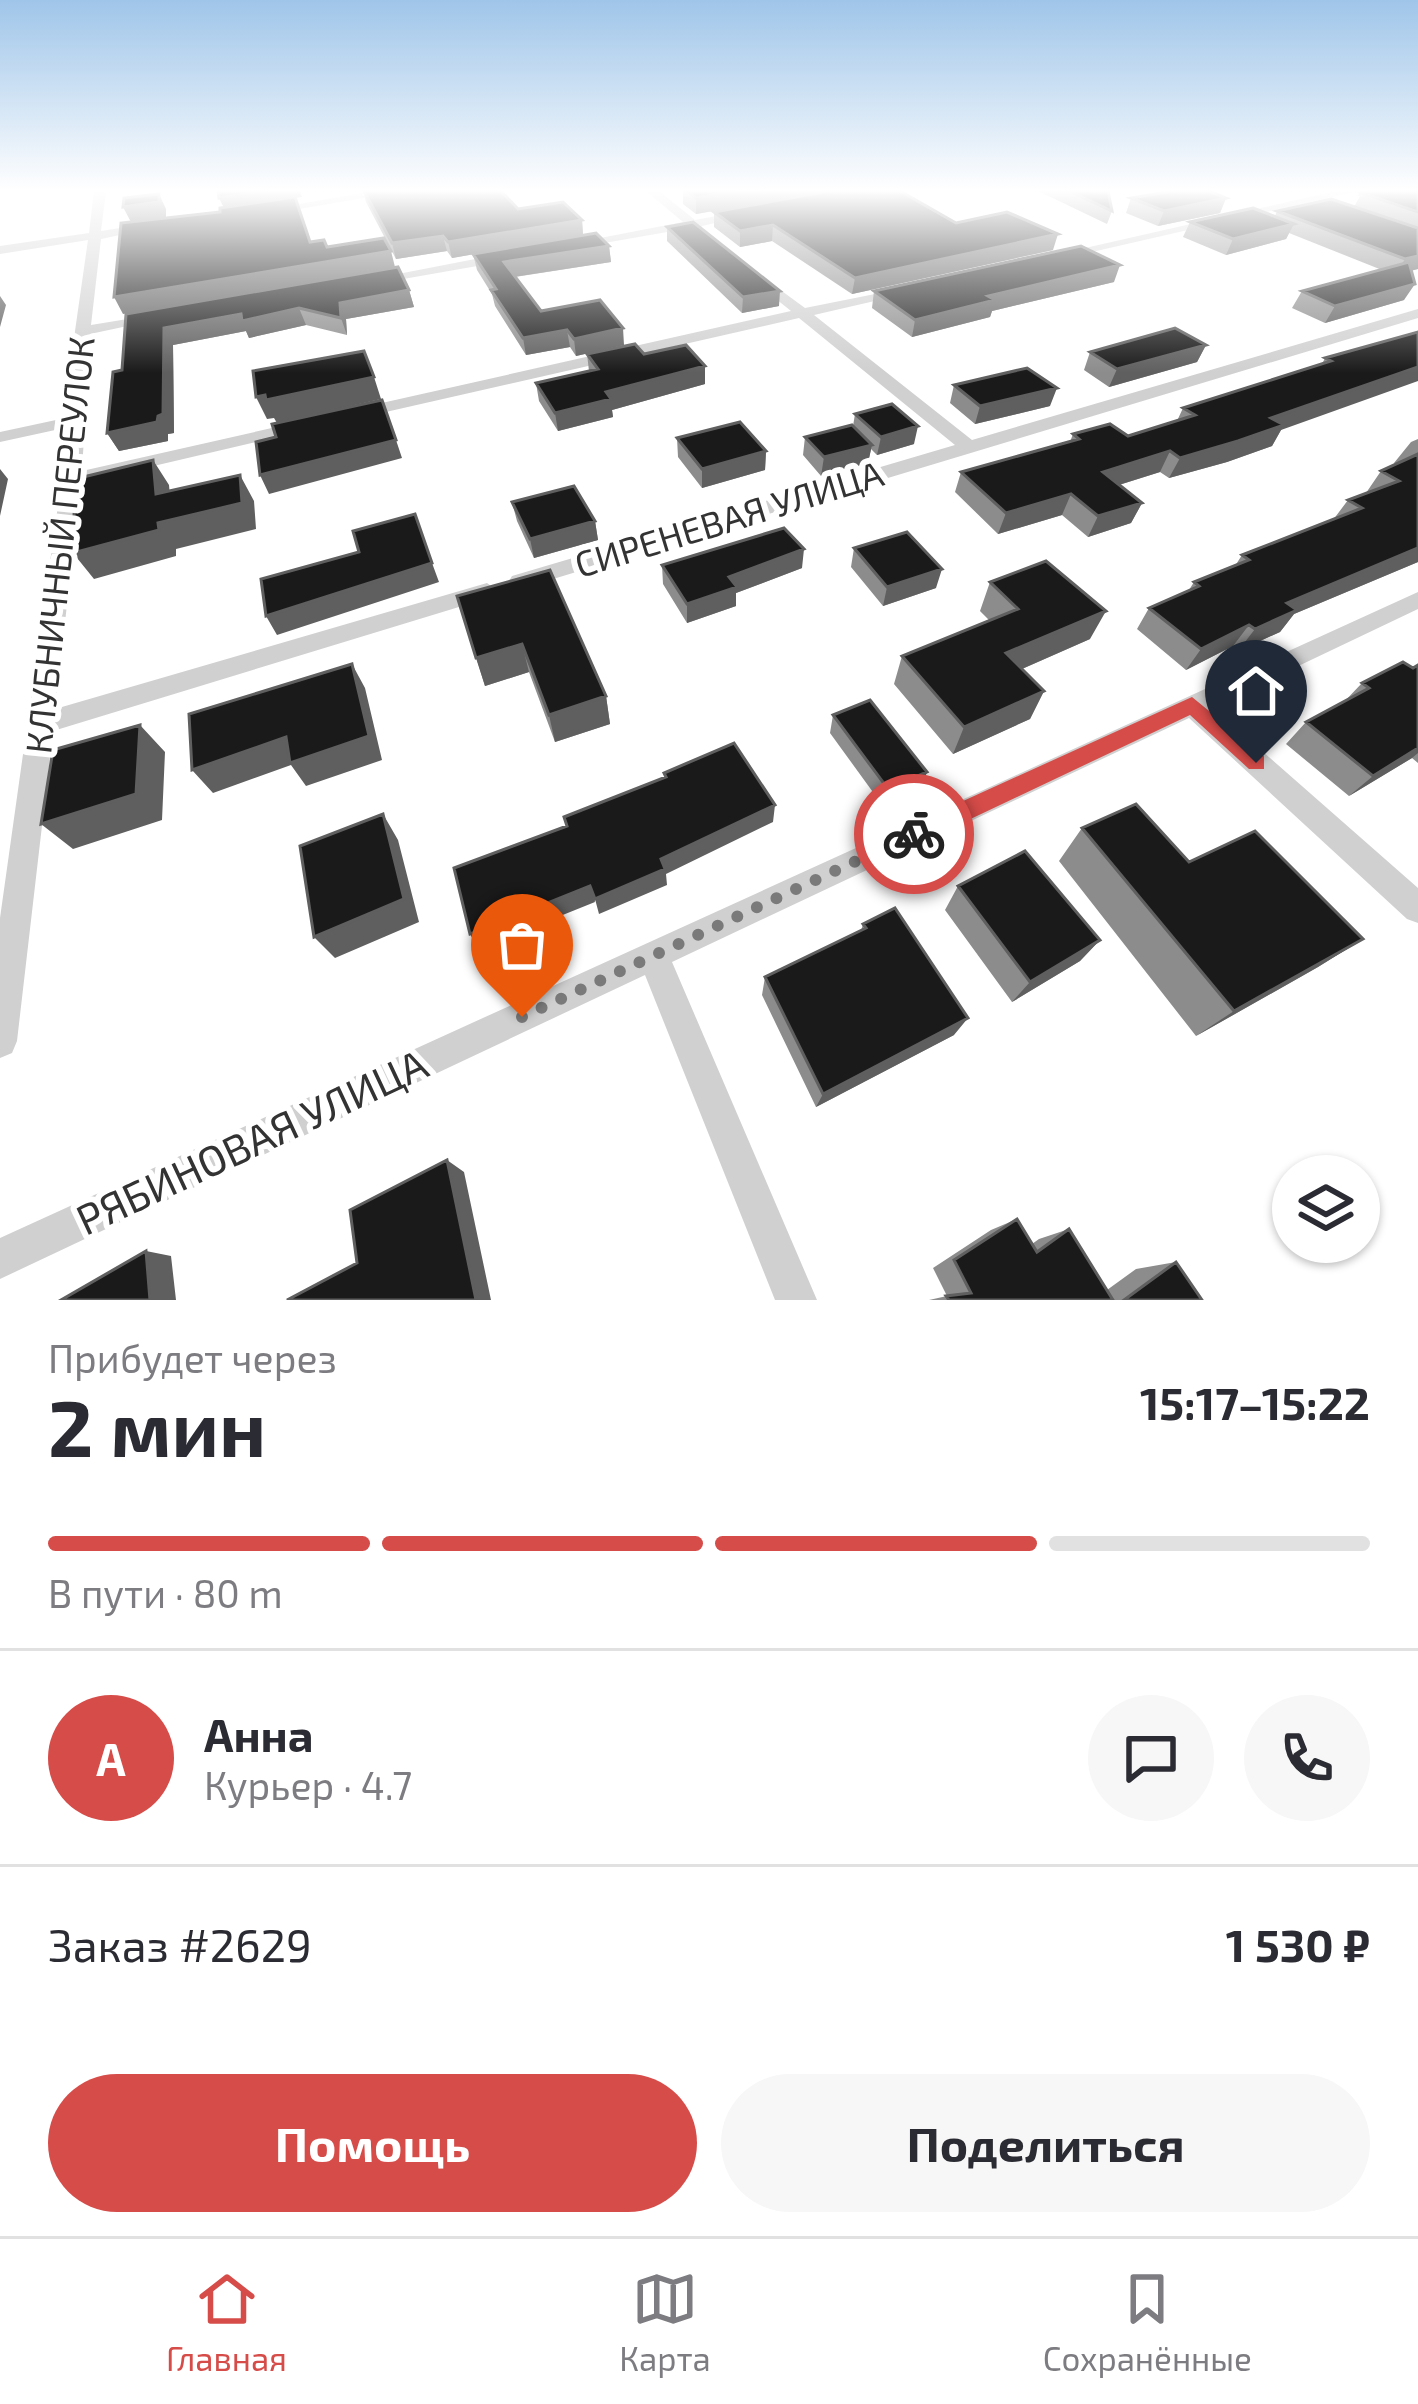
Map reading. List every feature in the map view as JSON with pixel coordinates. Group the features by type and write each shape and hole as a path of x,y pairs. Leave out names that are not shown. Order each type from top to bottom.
{"street":[{"name":"КЛУБНИЧНЫЙ ПЕРЕУЛОК","path":"0,1041 79,420 92,252"},
{"path":"1035,261 1077,252"},
{"path":"341,286 529,253"},
{"path":"747,268 969,447"},
{"path":"345,417 918,287"},
{"name":"СИРЕНЕВАЯ УЛИЦА","path":"40,724 1418,313"},
{"path":"83,331 177,315"},
{"path":"0,436 79,420"},
{"path":"72,479 322,422"},
{"name":"РЯБИНОВАЯ УЛИЦА","path":"0,1259 1418,600"},
{"path":"1192,705 1418,908"},
{"path":"652,956 796,1300"}],"building":[{"path":"118,252 387,252 114,297"},
{"path":"572,252 504,262 541,311 600,300 623,328 574,339 567,330 523,338 473,254"},
{"path":"694,252 730,252 780,291 743,297"},
{"path":"814,252 976,252 855,278"},
{"path":"1055,252 1093,252 1120,265 988,296 995,300 915,320 874,291"},
{"path":"1385,252 1418,252 1418,256 1405,259"},
{"path":"1409,262 1415,284 1335,306 1302,291"},
{"path":"398,267 409,290 340,303 341,318 299,308 242,321 241,314 164,328 163,414 157,422 107,433 113,372 122,370 126,314"},
{"path":"1175,328 1206,345 1117,369 1090,352"},
{"path":"1418,332 1418,367 1271,418 1284,425 1238,441 1180,458 1170,451 1103,472 1142,503 1098,516 1071,494 1006,513 961,472 1079,439 1073,434 1110,424 1128,436 1195,415 1183,408 1331,361 1325,358"},
{"path":"635,344 644,354 686,345 705,366 606,392 611,399 555,413 536,383 598,369 587,354"},
{"path":"364,351 374,377 266,400 265,395 256,397 253,371"},
{"path":"1027,368 1057,388 980,406 954,385"},
{"path":"382,400 396,440 260,475 256,442 276,437 272,424"},
{"path":"892,404 918,426 881,437 855,414"},
{"path":"740,422 766,451 702,469 677,438"},
{"path":"852,425 872,445 824,457 805,437"},
{"path":"1418,454 1418,548 1287,603 1297,610 1255,629 1249,625 1201,649 1149,608 1199,586 1194,582 1249,560 1242,555 1362,508 1348,500 1399,481 1381,471"},
{"path":"153,460 156,494 240,475 242,503 158,523 159,530 73,553 75,479"},
{"path":"574,486 595,521 530,539 512,502"},
{"path":"415,514 432,563 266,616 261,579 359,552 353,531"},
{"path":"784,528 804,549 729,577 737,587 687,604 662,565"},
{"path":"907,532 942,569 887,587 854,548"},
{"path":"1046,561 1106,611 1006,653 1044,691 964,727 902,656 1018,609 990,582"},
{"path":"550,570 606,696 549,715 522,644 476,658 457,596"},
{"path":"1403,662 1413,668 1418,665 1418,748 1373,776 1306,722 1369,688 1362,683"},
{"path":"352,664 369,736 290,763 286,737 192,770 189,714"},
{"path":"870,700 927,772 888,789 833,715"},
{"path":"140,725 136,794 41,824 53,750"},
{"path":"734,743 775,805 661,859 665,869 595,899 590,886 470,934 454,868 567,826 564,817 666,777 664,773"},
{"path":"1136,804 1189,862 1255,831 1363,939 1234,1011 1082,828"},
{"path":"383,814 404,899 314,937 300,846"},
{"path":"1025,851 1100,940 1030,982 958,886"},
{"path":"895,908 968,1018 823,1094 765,977 866,928 863,924"},
{"path":"447,1160 476,1300 287,1300 357,1263 350,1210"},
{"path":"1017,1219 1037,1252 1069,1229 1113,1300 949,1300 946,1296 971,1293 954,1260"},
{"path":"146,1251 150,1300 61,1300"},
{"path":"1176,1262 1202,1300 1124,1300"}],"way so far":[{"path":"522,1017 914,834"}],"route":[{"path":"914,834 1192,705 1256,763"}]}
